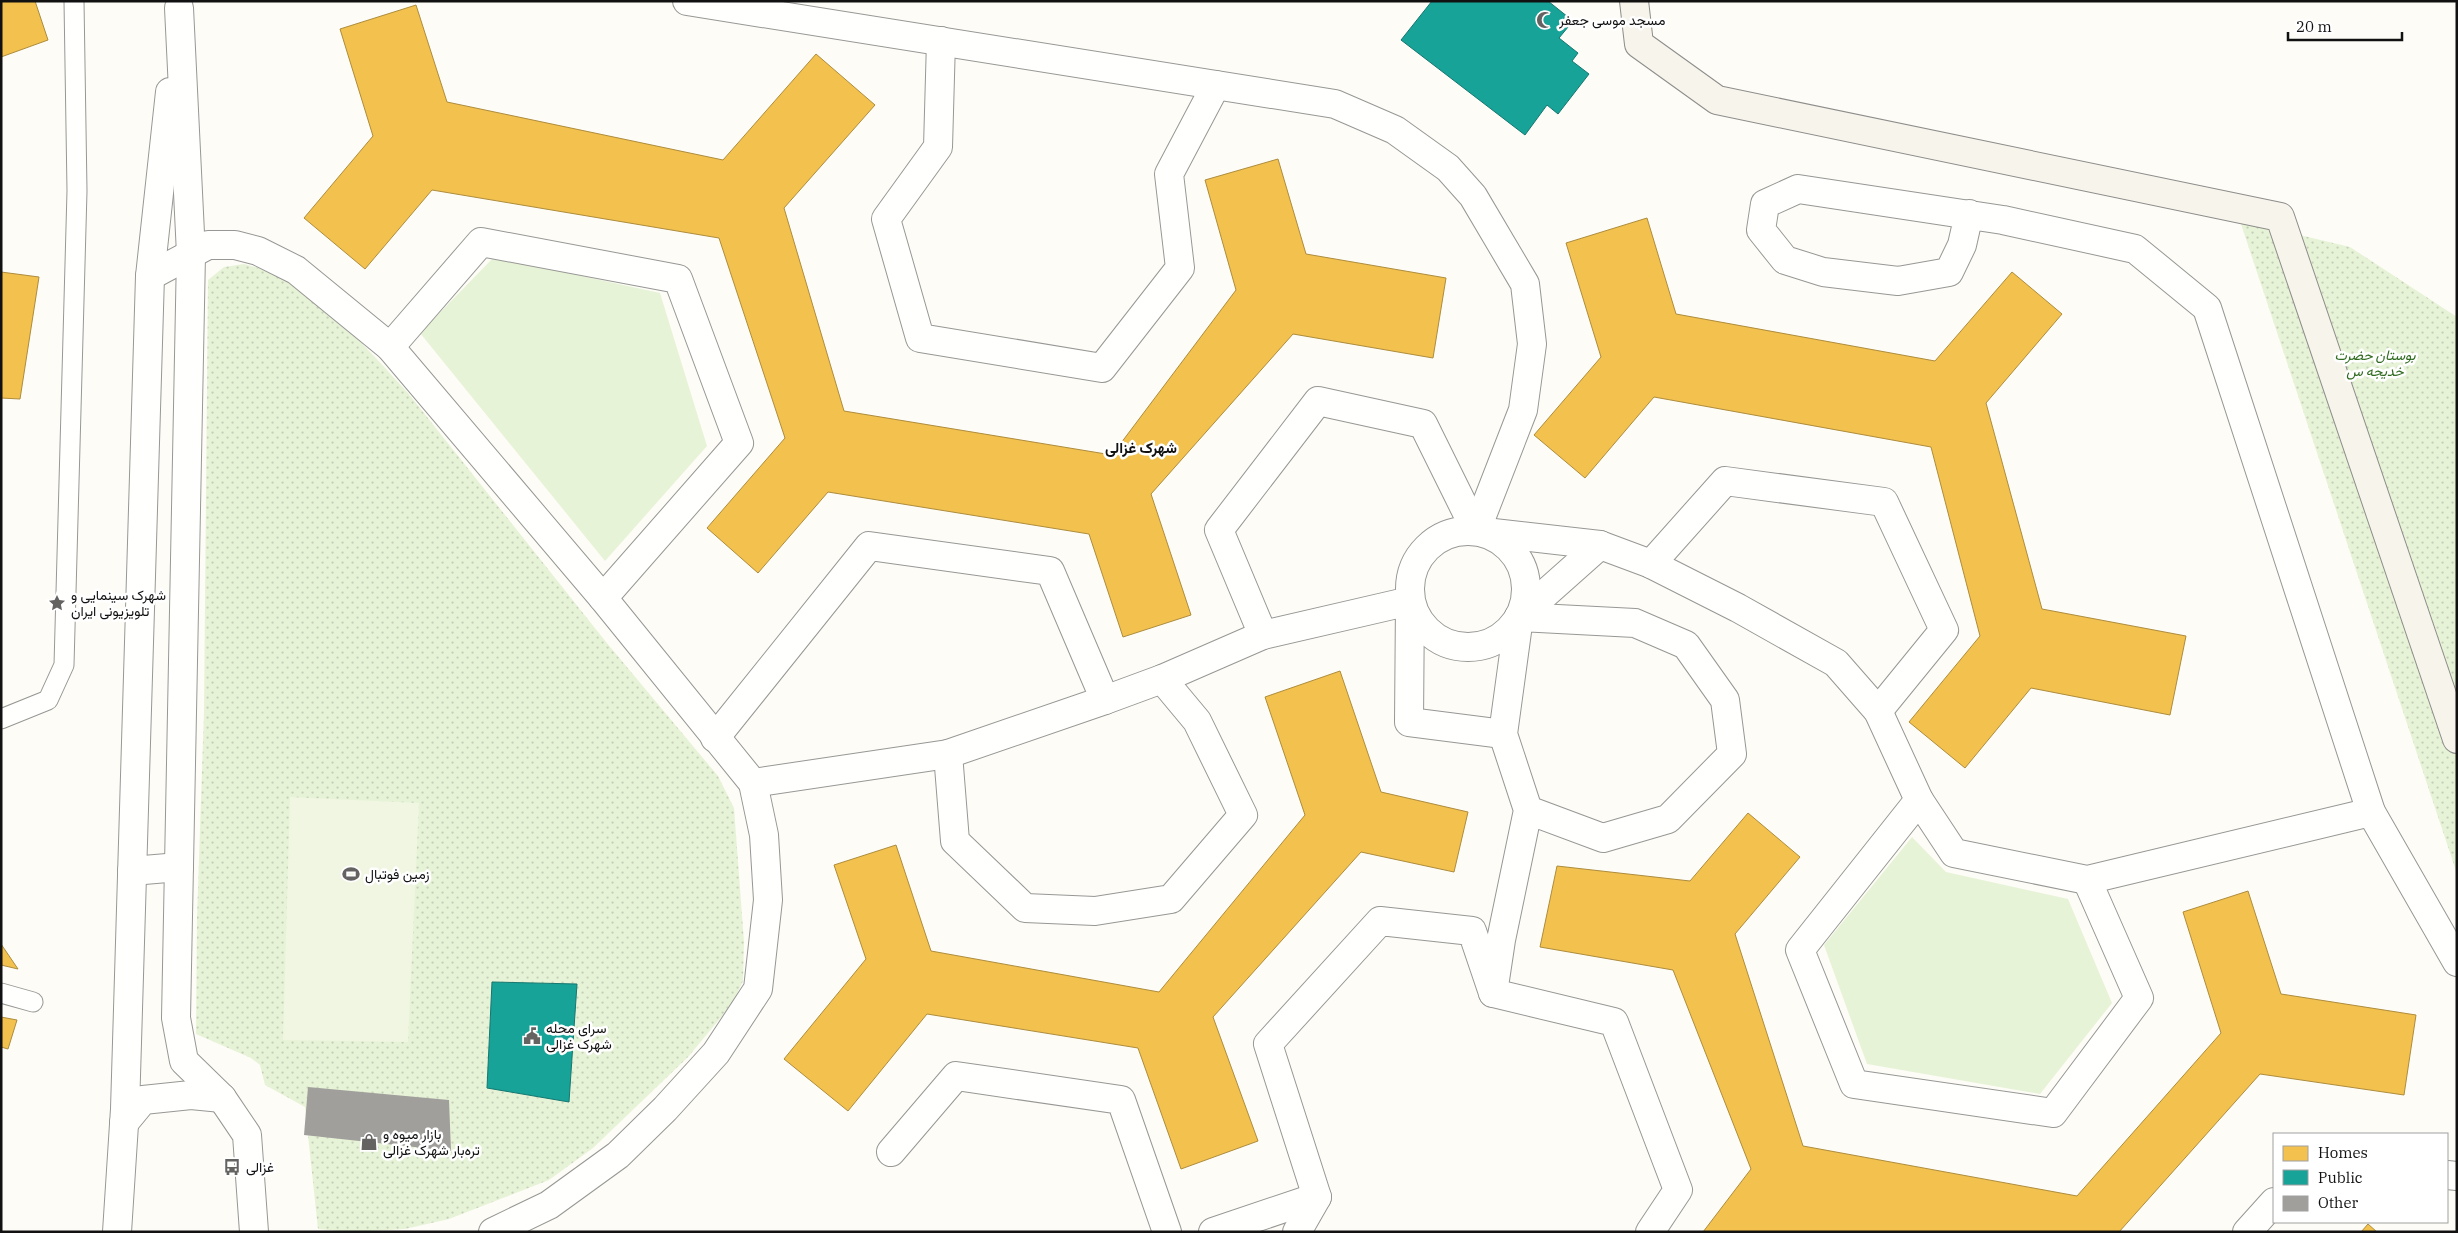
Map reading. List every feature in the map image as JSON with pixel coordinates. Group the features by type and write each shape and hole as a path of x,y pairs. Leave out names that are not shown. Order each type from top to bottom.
{"street":[{"path":"686,1 1335,104 1395,130 1448,168 1473,196 1525,284 1532,344 1523,410 1476,531"},
{"path":"1634,1 1639,44 1717,100 2280,218 2457,739"},
{"path":"180,5 191,254 176,1018 184,1061 222,1098 247,1135 254,1232"},
{"path":"117,1232 124,1123 150,276 180,5"},
{"path":"941,42 938,147 886,219 920,338 1102,368 1180,268 1169,174 1216,85"},
{"path":"1969,214 1962,245 1949,272 1898,281 1823,272 1785,260 1761,230 1765,204 1798,190 1969,214 2135,249 2207,308 2371,812 2457,962"},
{"path":"390,347 481,242 678,279 739,443 603,598"},
{"path":"150,276 208,245 235,245 258,251 296,270 390,347 603,598 753,783 764,836 768,900 758,988 716,1052 665,1109 618,1155 549,1205 493,1232"},
{"path":"1263,635 1219,530 1318,401 1423,424 1476,531 1494,536 1509,547 1520,563 1526,581 1526,600 1519,617 1503,734 1528,810 1501,940 1493,993"},
{"path":"1650,564 1725,481 1884,502 1944,630 1878,710"},
{"path":"1503,734 1409,722 1409,582 1414,564 1424,549 1440,538 1457,531 1476,531 1600,545 1650,564 1738,608 1836,663 1878,710 1919,800 1954,853 2088,880 2371,812"},
{"path":"1410,601 1418,620 1431,635 1449,645 1469,648 1489,644 1506,634 1519,617 1600,545"},
{"path":"715,738 869,546 1050,571 1105,700"},
{"path":"753,783 948,754 1105,700 1263,635 1410,601"},
{"path":"1519,617 1635,623 1686,645 1725,700 1732,754 1668,819 1603,838 1528,810"},
{"path":"948,754 955,840 1025,908 1095,911 1171,899 1243,815 1197,721 1162,678"},
{"path":"1919,800 1800,950 1854,1084 2053,1113 2139,998 2088,880"},
{"path":"132,871 179,868"},
{"path":"1297,1232 1317,1197 1268,1044 1380,921 1472,931 1493,993"},
{"path":"1493,993 1614,1022 1678,1190 1650,1232"},
{"path":"891,1152 956,1076 1121,1100 1166,1232"},
{"path":"124,1123 143,1100 191,1095 222,1098"},
{"path":"1213,1232 1317,1197"},
{"path":"2248,1232 2273,1203"}],"lane":[{"path":"1,719 48,700 64,665 76,201 74,1"},
{"path":"1,993 33,1002"}],"green space":[{"name":"بوستان حضرت خدیجه س","path":"2240,221 2350,247 2457,317 2457,874"},
{"path":"494,257 660,293 707,446 605,561 420,333"},
{"path":"244,264 274,273 293,284 329,312 346,327 408,393 606,642 718,776 734,808 744,942 743,981 732,1004 688,1057 593,1148 549,1180 449,1219 405,1229 350,1232 318,1229 305,1107 265,1085 260,1065 251,1058 196,1034 197,918 204,712 208,280 224,267"},
{"name":"زمین فوتبال","path":"290,797 419,803 408,1042 283,1040"},
{"path":"1912,837 1946,872 2068,899 2112,1003 2040,1094 1867,1064 1824,945"}],"building: Homes":[{"path":"1,1 35,1 48,40 1,57"},
{"path":"416,5 447,102 723,160 816,54 875,105 784,208 844,411 1112,455 1236,290 1205,180 1278,159 1306,254 1446,278 1433,358 1293,334 1151,494 1191,615 1123,637 1089,534 828,492 758,573 707,528 785,438 719,238 432,190 365,269 304,218 373,136 340,29"},
{"path":"1647,218 1676,314 1935,361 2012,272 2062,314 1986,403 2042,609 2186,636 2170,715 2031,688 1965,768 1909,722 1980,636 1931,447 1654,397 1585,478 1534,435 1601,357 1566,243"},
{"path":"1,272 39,277 20,399 1,398"},
{"path":"1340,671 1381,792 1468,812 1454,872 1361,852 1213,1017 1258,1141 1181,1169 1138,1048 927,1014 848,1111 784,1059 866,959 834,865 896,845 931,951 1159,992 1305,815 1265,697"},
{"path":"1748,813 1800,857 1735,934 1803,1146 2077,1196 2221,1033 2183,912 2248,891 2281,994 2416,1015 2404,1095 2260,1074 2119,1232 1703,1232 1751,1169 1673,970 1540,947 1557,866 1690,881"},
{"path":"1,944 18,969 1,965"},
{"path":"1,1017 17,1020 8,1049 1,1047"},
{"path":"2368,1224 2377,1232 2361,1232"}],"building: Public":[{"path":"1432,1 1548,1 1573,21 1559,38 1578,53 1572,61 1589,74 1558,114 1547,105 1525,135 1401,40"},
{"name":"سرای محله شهرک غزالی","path":"492,982 577,984 569,1102 487,1088"}],"building: Other":[{"path":"308,1087 449,1100 451,1151 304,1135"}],"place":[{"name":"مسجد موسی جعفر","path":"1545,20"},
{"name":"شهرک سینمایی و تلویزیونی ایران","path":"57,603"},
{"name":"زمین فوتبال","path":"351,874"},
{"name":"سرای محله شهرک غزالی","path":"532,1036"},
{"name":"بازار میوه و تره‌بار شهرک غزالی","path":"369,1142"},
{"name":"غزالی","path":"232,1167"}],"district":[{"name":"شهرک غزالی","path":"1141,448"}]}
